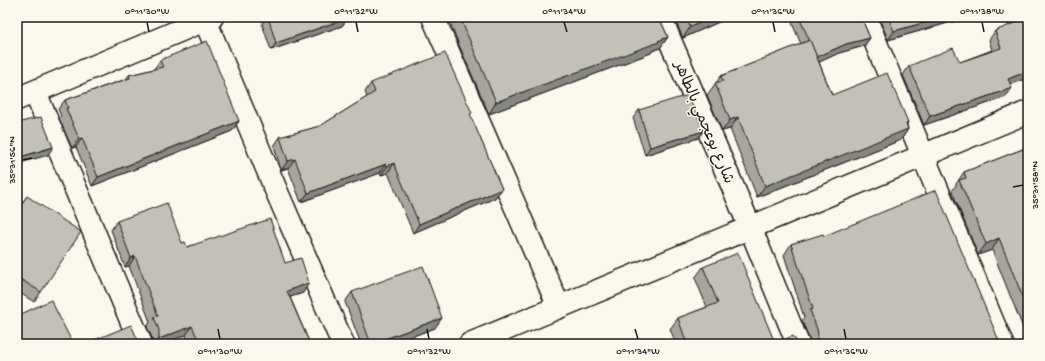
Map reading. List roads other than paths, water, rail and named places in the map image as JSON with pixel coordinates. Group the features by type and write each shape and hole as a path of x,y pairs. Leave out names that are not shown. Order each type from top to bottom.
{"street":[{"path":"433,17 559,307"},
{"name":"شارع بوعجمي بالطاهر","path":"660,17 798,344"},
{"path":"865,17 1002,344"},
{"path":"141,344 26,96 208,18 276,190 343,344"},
{"path":"470,344 1028,112"}]}
